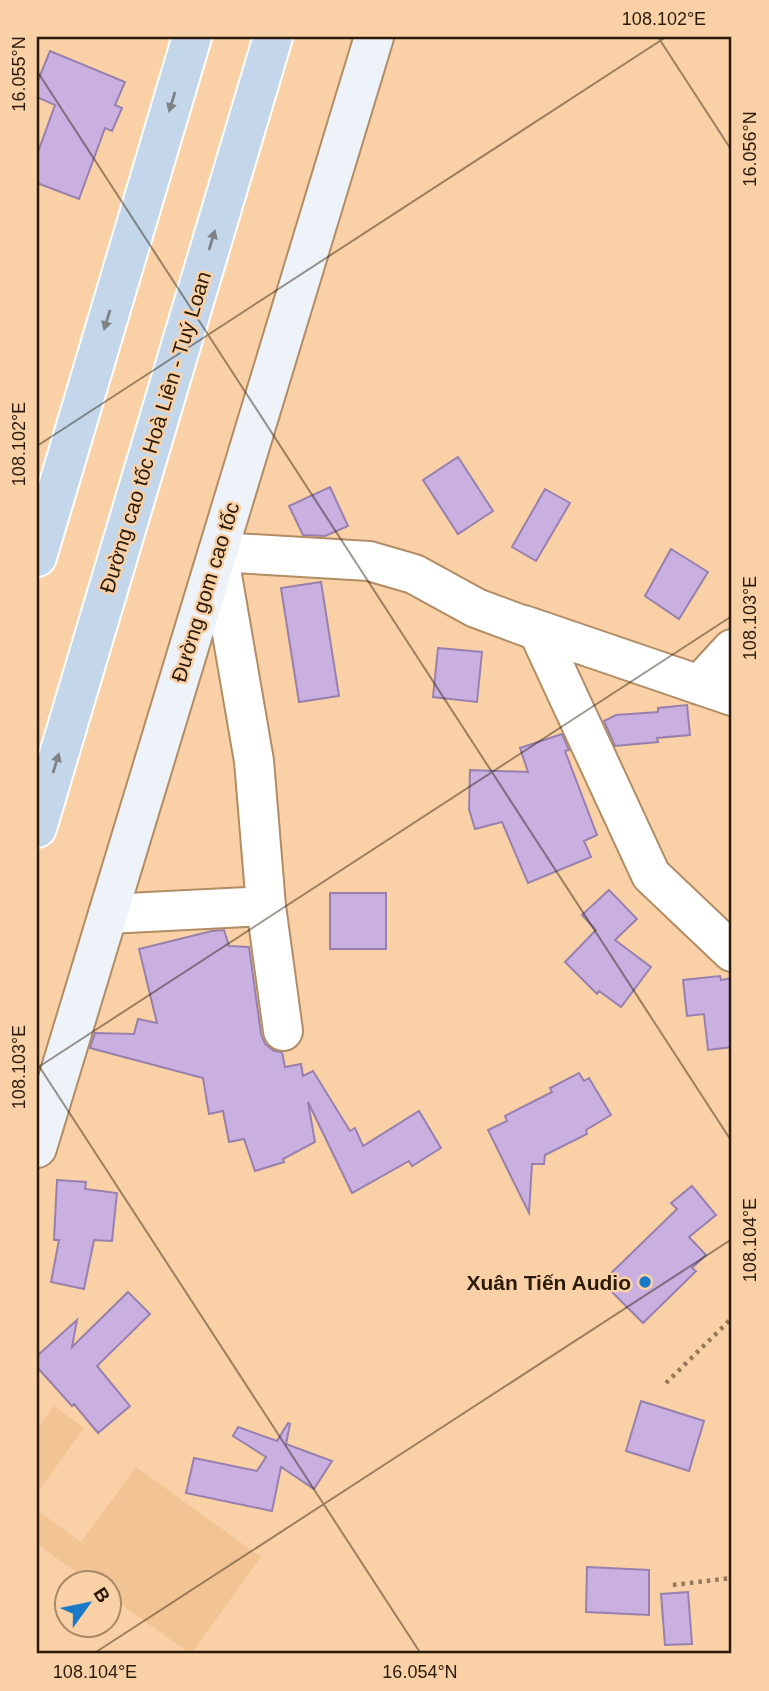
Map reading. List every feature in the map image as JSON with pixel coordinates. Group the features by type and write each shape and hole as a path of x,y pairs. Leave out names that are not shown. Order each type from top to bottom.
{"highway":[{"path":"37,557 192,37"},
{"name":"Đường cao tốc Hoà Liên - Tuý Loan","path":"37,828 273,37"}],"main road":[{"name":"Đường gom cao tốc","path":"37,1148 374,37"}],"street":[{"path":"283,1031 266,906 254,761 218,552 369,561 414,574 476,608 538,631 651,875 732,952"},
{"path":"476,608 716,691 732,649"},
{"path":"108,914 266,906"}],"path":[{"path":"666,1383 732,1318"},
{"path":"673,1585 732,1578"}],"shaded area":[{"path":"54,1406 84,1428 37,1493 37,1429"},
{"path":"136,1467 261,1557 191,1654 122,1605 122,1568 70,1568 37,1544 37,1510 81,1542"}],"building":[{"path":"50,51 125,82 115,105 122,108 112,131 105,128 79,199 37,183 37,155 55,105 37,97 37,83"},
{"path":"458,457 493,511 458,534 423,480"},
{"path":"330,487 348,526 325,536 303,535 289,506"},
{"path":"545,489 570,503 536,561 512,547"},
{"path":"671,549 708,572 679,619 645,596"},
{"path":"321,582 339,696 299,702 281,588"},
{"path":"438,648 482,652 477,702 433,697"},
{"path":"687,705 690,735 657,738 658,742 615,746 604,721 616,715 658,712 658,708"},
{"path":"562,734 569,750 565,751 597,835 584,841 591,857 528,883 502,822 475,829 469,809 470,770 528,772 520,748"},
{"path":"609,890 637,919 615,940 651,967 621,1007 599,991 597,994 565,962 596,930 582,915"},
{"path":"330,893 386,893 386,949 330,949"},
{"path":"224,930 229,946 249,947 261,1034 265,1044 274,1051 282,1052 285,1067 301,1064 303,1076 313,1071 350,1131 355,1128 363,1146 419,1111 441,1148 412,1166 409,1161 352,1193 308,1102 315,1142 283,1159 284,1162 255,1171 244,1139 229,1142 223,1111 209,1114 203,1078 90,1048 95,1033 134,1034 138,1019 157,1023 139,949"},
{"path":"720,976 721,980 732,978 732,1047 708,1050 704,1014 687,1016 683,980"},
{"path":"579,1073 584,1081 589,1078 611,1115 586,1130 587,1134 545,1155 544,1164 532,1164 529,1213 488,1130 507,1121 505,1116 552,1092 550,1088"},
{"path":"57,1180 86,1182 85,1189 117,1193 112,1241 94,1240 84,1289 51,1282 59,1240 54,1240"},
{"path":"692,1186 716,1215 689,1237 706,1255 692,1268 696,1271 643,1323 602,1282 677,1209 671,1203"},
{"path":"128,1292 150,1314 97,1366 130,1406 98,1433 37,1367 37,1356 77,1320 72,1347"},
{"path":"641,1401 704,1421 689,1471 626,1451"},
{"path":"288,1423 286,1444 332,1461 314,1489 281,1467 272,1511 186,1493 194,1458 257,1471 266,1457 233,1436 238,1427 277,1441"},
{"path":"587,1567 649,1570 649,1615 586,1612"},
{"path":"688,1592 692,1644 665,1645 661,1594"}],"place":[{"name":"Xuân Tiến Audio","path":"645,1282"}]}
